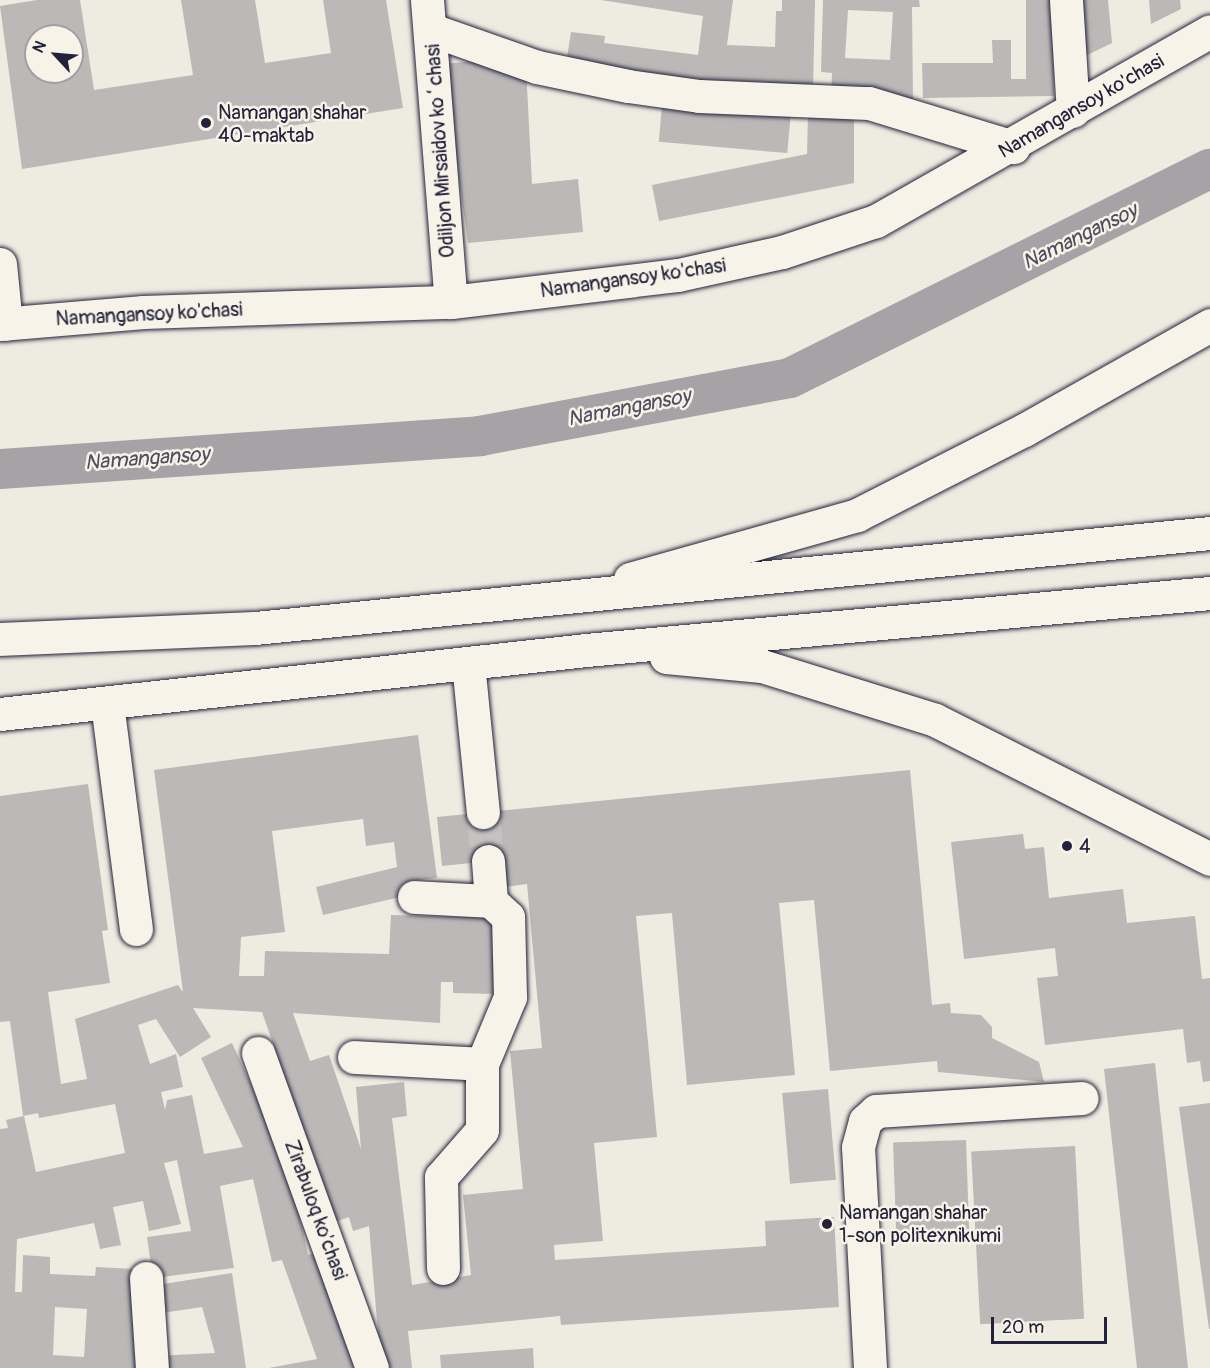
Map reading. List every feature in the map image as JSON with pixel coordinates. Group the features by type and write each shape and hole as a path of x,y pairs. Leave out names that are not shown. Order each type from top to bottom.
{"main road":[{"path":"1066,0 1073,111"},
{"path":"430,15 537,66 628,86 699,96 869,103 1013,147"},
{"name":"Odiljon Mirsaidov koʻchasi","path":"430,15 451,302"},
{"name":"Namangansoy ko'chasi","path":"3,324 143,312 451,302 678,275 782,252 876,221 1013,147 1210,31"},
{"path":"0,264 3,324"},
{"path":"580,598 660,568 857,515 1024,430 1210,325"},
{"path":"0,639 255,628 580,598 1210,533"},
{"path":"0,714 586,650 1210,593"},
{"path":"586,650 762,666 935,720 1210,859"},
{"path":"468,663 483,812"},
{"path":"107,702 136,929"},
{"path":"488,861 491,901"},
{"path":"414,897 491,901 508,917 510,998 482,1064 482,1131 441,1177 443,1268"},
{"name":"Zirabuloq ko'chasi","path":"258,1053 372,1368"},
{"path":"354,1057 482,1064"},
{"path":"870,1368 858,1147 865,1121 882,1110 1082,1098"},
{"path":"146,1278 152,1368"}],"building":[{"path":"37,0 80,0 84,24 24,24 24,84 84,84 84,26 94,90 193,75 181,0 255,0 265,63 331,53 323,0 386,0 403,108 22,169 0,6"},
{"path":"601,0 733,0 727,45 775,47 776,11 782,11 782,0 815,0 813,90 721,88 566,64 571,32 605,36 604,43 698,55 703,16"},
{"path":"823,0 919,0 920,7 912,7 913,102 831,98 832,73 821,72","holes":["848,10 893,12 890,60 845,58"]},
{"path":"1026,0 1053,0 1054,96 923,98 922,63 993,63 992,40 1011,40 1011,79 1026,79"},
{"path":"1076,0 1108,0 1112,43 1081,58"},
{"path":"1149,0 1180,0 1181,9 1151,24"},
{"path":"505,58 526,67 532,184 578,179 583,232 468,243 443,64"},
{"path":"662,105 791,116 787,153 659,142"},
{"path":"808,115 854,116 854,183 659,221 652,185 807,154"},
{"path":"418,735 437,878 410,881 413,894 323,915 316,887 397,867 394,842 366,846 363,819 272,831 285,932 241,937 239,976 264,976 265,951 389,954 391,915 501,918 498,994 453,993 453,982 441,982 440,1023 293,1013 310,1061 329,1055 361,1149 356,1087 404,1082 407,1116 392,1118 412,1285 471,1275 463,1195 523,1189 510,1051 542,1048 527,884 503,887 500,860 442,866 437,817 910,770 932,1005 950,1003 951,1013 981,1015 992,1027 992,1038 1039,1062 1044,1082 938,1072 937,1061 830,1071 814,900 779,903 795,1075 687,1085 672,913 636,916 657,1137 594,1143 603,1241 554,1245 555,1260 766,1246 765,1221 834,1217 839,1307 561,1325 560,1316 408,1331 412,1368 381,1368 369,1226 353,1231 349,1217 335,1222 262,1012 193,1008 211,1037 180,1057 156,1019 138,1025 150,1064 176,1054 183,1087 161,1092 165,1110 167,1100 192,1095 204,1154 243,1147 201,1058 232,1043 276,1139 283,1138 308,1255 315,1253 354,1368 269,1368 317,1359 282,1260 272,1262 253,1179 220,1186 234,1268 153,1278 147,1237 191,1231 177,1160 164,1163 181,1224 149,1231 143,1201 113,1207 121,1245 100,1249 94,1223 17,1239 15,1292 22,1292 23,1255 50,1257 50,1274 95,1276 96,1267 136,1269 139,1368 0,1368 0,1129 8,1128 6,1120 24,1116 36,1172 125,1153 115,1104 39,1118 38,1113 23,1116 10,1021 0,1022 0,796 88,784 108,930 102,931 110,983 48,992 61,1084 87,1079 75,1019 178,985 183,992 154,770","holes":["55,1307 87,1309 84,1357 53,1355"]},
{"path":"1023,834 1025,849 1044,847 1049,898 1123,889 1127,923 1195,916 1202,979 1210,978 1210,1081 1203,1082 1200,1061 1187,1063 1183,1029 1045,1045 1037,978 1058,976 1055,948 964,959 951,842"},
{"path":"1155,1063 1188,1368 1137,1368 1104,1069"},
{"path":"828,1089 836,1180 790,1184 782,1093"},
{"path":"1210,1103 1210,1329 1209,1329 1179,1107"},
{"path":"966,1140 969,1234 896,1236 893,1143"},
{"path":"1075,1146 1084,1319 980,1324 971,1151"},
{"path":"232,1273 246,1368 154,1368 154,1356 215,1353 202,1307 155,1314 151,1286"},
{"path":"533,1348 534,1368 441,1368 440,1355"}],"waterway":[{"name":"Namangansoy","path":"0,469 480,436 790,378 1210,169"}],"tunnel":[{"path":"483,812 488,861"}],"place":[{"name":"Namangan shahar 40-maktab","path":"206,123"},
{"name":"4","path":"1067,846"},
{"name":"Namangan shahar 1-son politexnikumi","path":"827,1224"}]}
